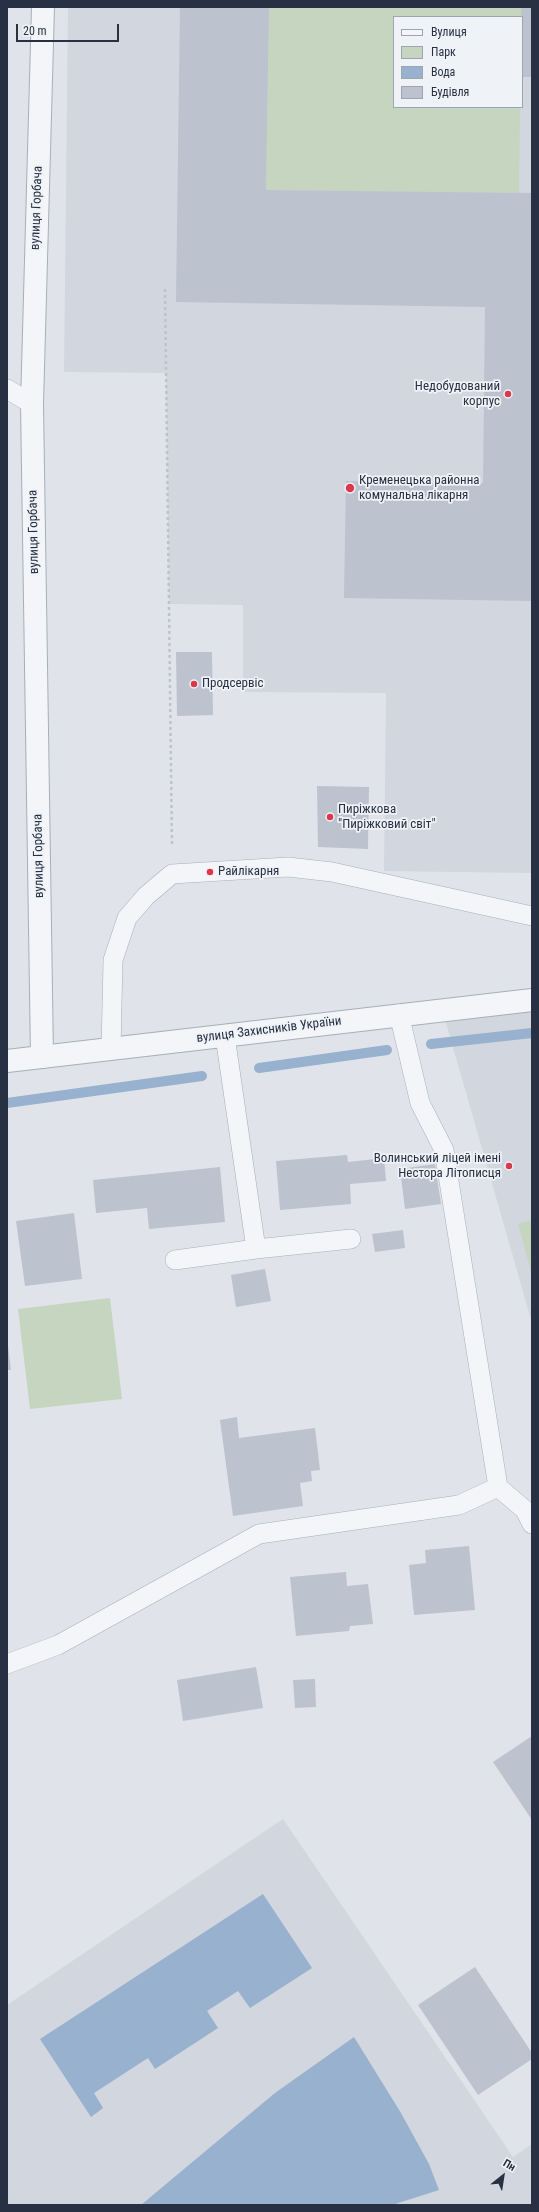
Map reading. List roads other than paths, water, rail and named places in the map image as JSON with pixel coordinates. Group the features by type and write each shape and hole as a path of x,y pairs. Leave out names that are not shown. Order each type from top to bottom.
{"street":[{"name":"вулиця Горбача","path":"42,1057 32,404 43,7"},
{"name":"вулиця Захисників України","path":"7,1061 111,1050 400,1014 532,1000"}],"lane":[{"path":"7,389 32,404"},
{"path":"7,403 32,404"},
{"path":"111,1050 113,960 126,918 146,896 172,874 288,867 332,872 532,916"},
{"path":"400,1014 420,1103 444,1150 498,1487 525,1510 532,1524"},
{"path":"225,1036 256,1249"},
{"path":"175,1260 256,1249 351,1239"},
{"path":"7,1664 58,1645 259,1534 459,1505 498,1487"}],"water":[{"path":"263,1894 312,1968 250,2008 238,1991 207,2011 218,2028 155,2069 148,2058 94,2093 103,2108 91,2117 40,2039"},
{"path":"354,2037 401,2113 429,2164 439,2190 392,2205 141,2205 275,2093"}],"waterway":[{"path":"431,1044 532,1033"},
{"path":"259,1068 387,1050"},
{"path":"7,1103 202,1076"}],"place":[{"name":"Недобудований корпус","path":"508,394"},
{"name":"Кременецька районна комунальна лікарня","path":"350,488"},
{"name":"Продсервіс","path":"194,684"},
{"name":"Пиріжкова \"Пиріжковий світ\"","path":"330,817"},
{"name":"Райлікарня","path":"210,872"},
{"name":"Волинський ліцей імені Нестора Літописця","path":"509,1166"}]}
